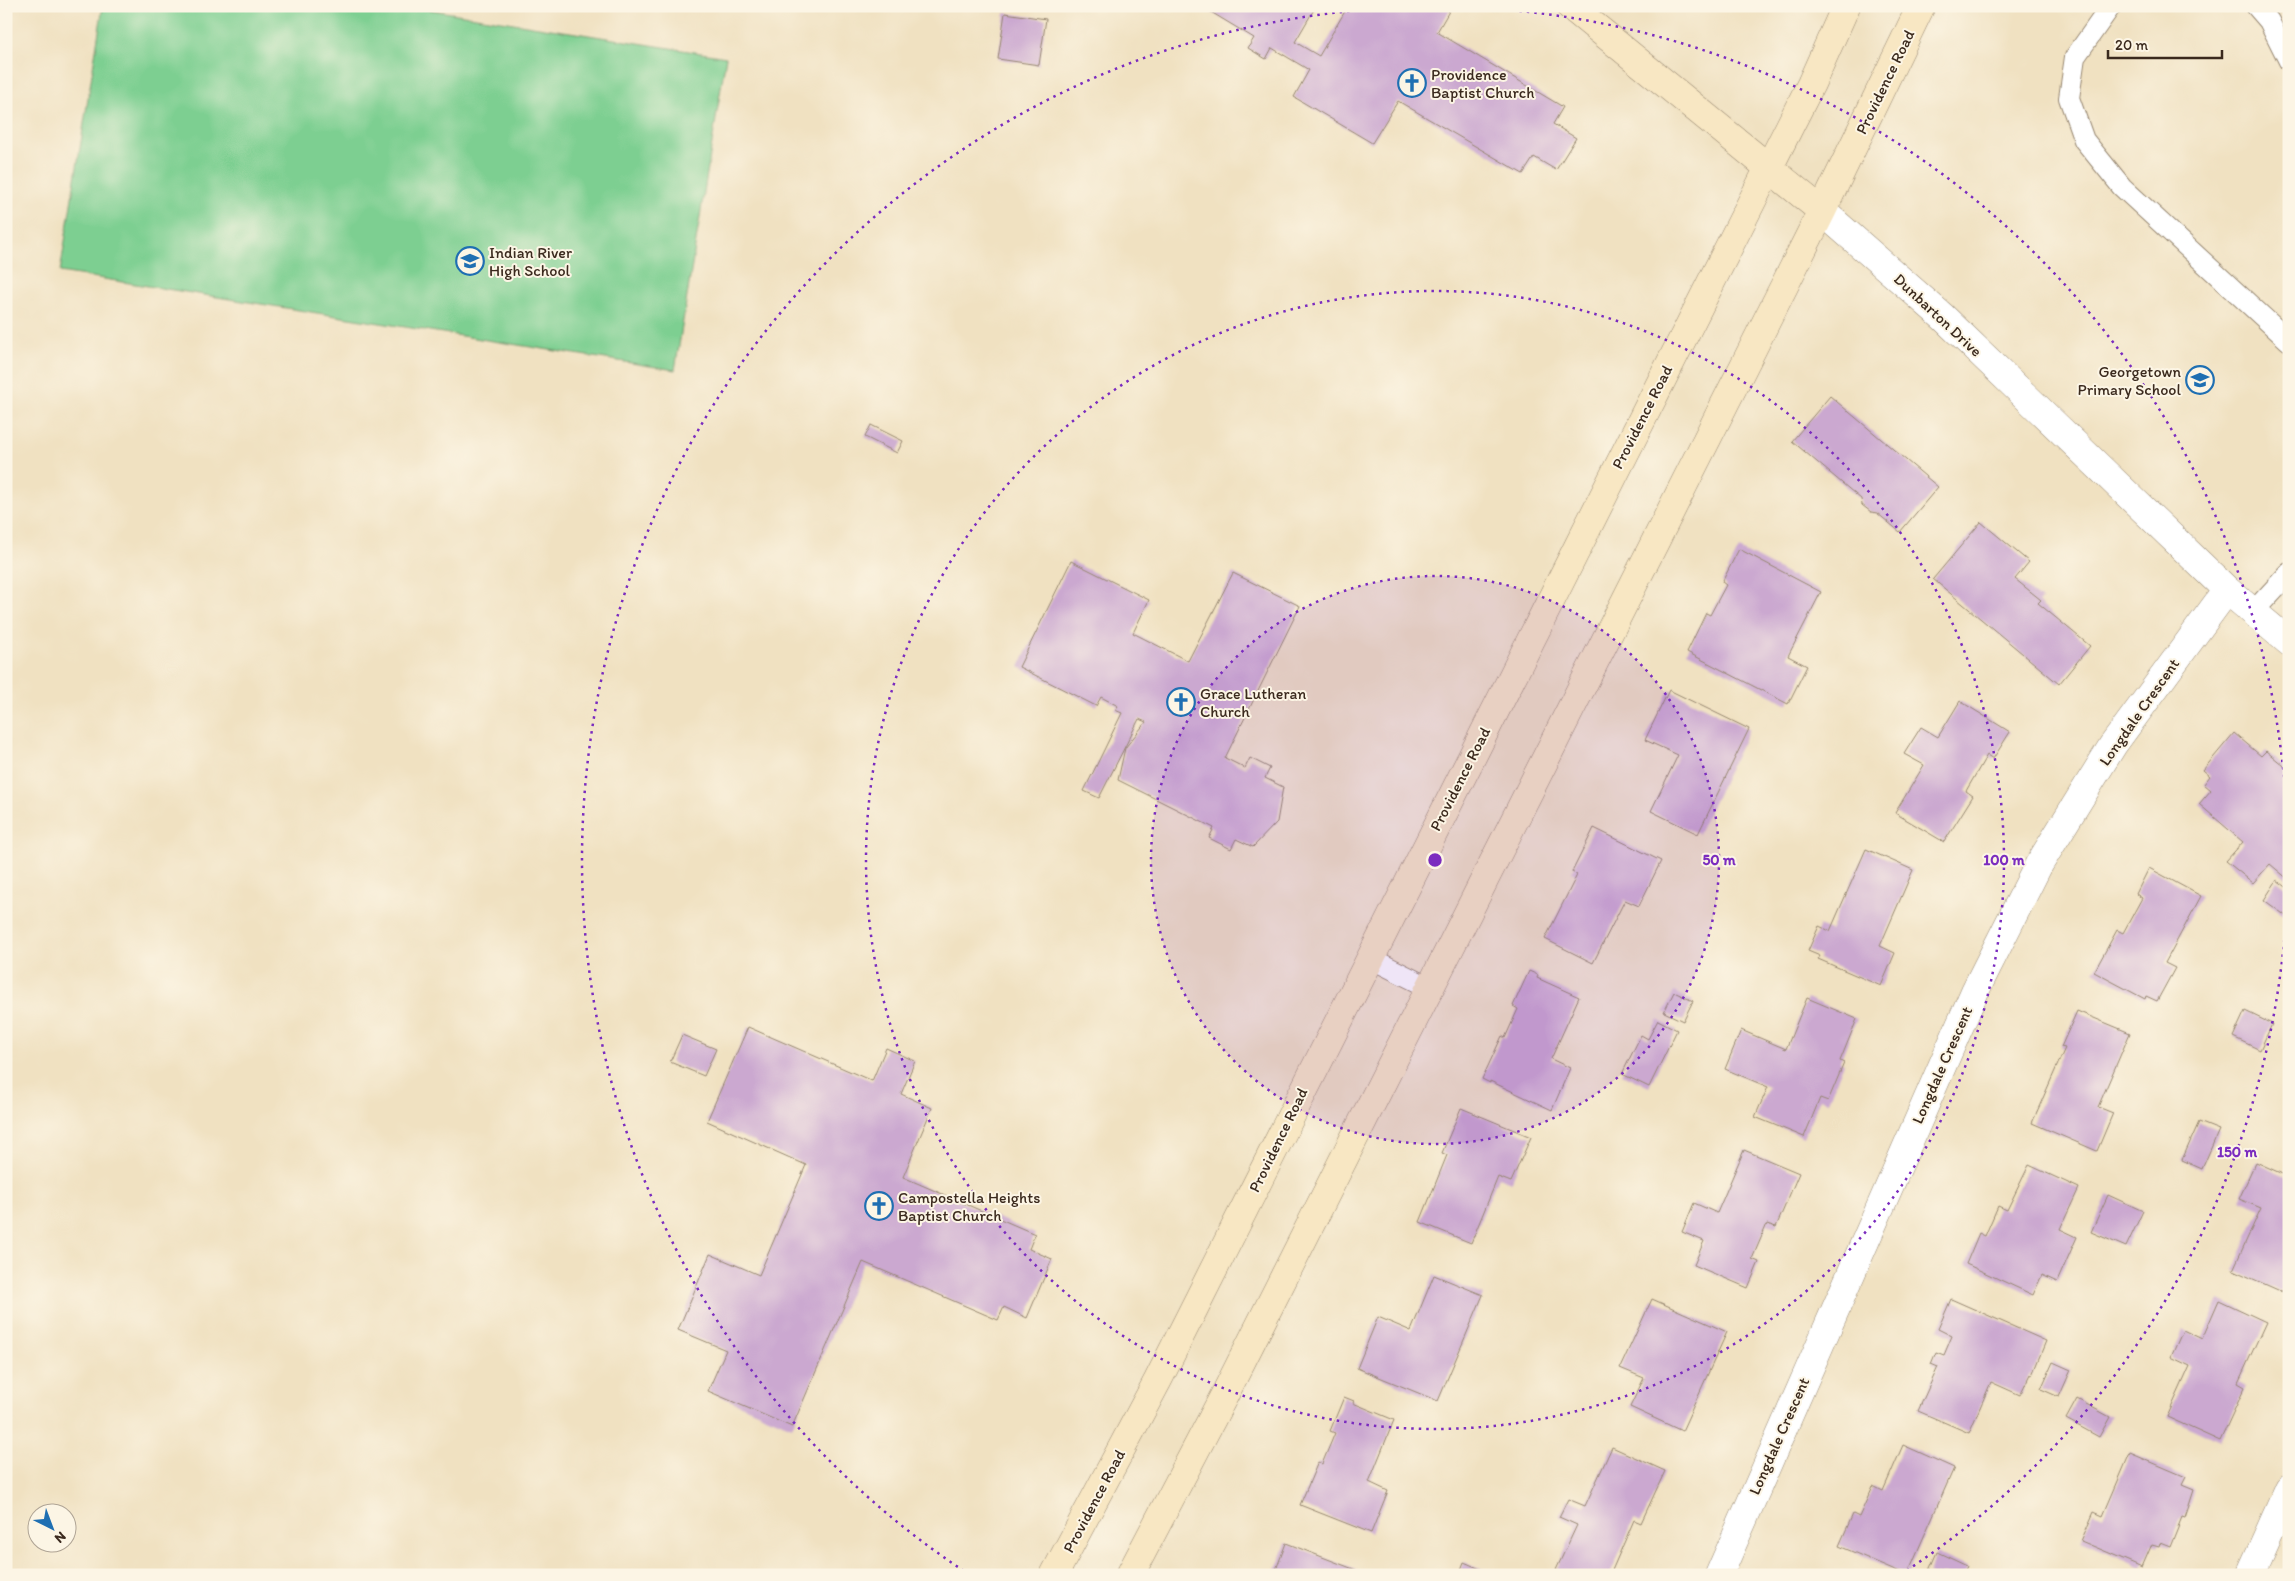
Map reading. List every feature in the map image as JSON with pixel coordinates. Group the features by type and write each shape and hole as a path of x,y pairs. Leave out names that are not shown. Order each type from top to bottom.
{"main road":[{"name":"Dunbarton Drive","path":"1570,6 1822,211"},
{"name":"Providence Road","path":"1054,1575 1127,1441 1768,167 1846,6"},
{"name":"Providence Road","path":"1130,1575 1225,1394 1822,211 1920,6"}],"street":[{"name":"Dunbarton Drive","path":"1822,211 1943,317 2228,590 2289,642"},
{"name":"Longdale Crescent","path":"1719,1575 1975,991 2038,866 2113,745 2228,590"},
{"path":"2250,1575 2289,1488"}],"lane":[{"path":"2111,6 2075,57 2069,98 2084,140 2122,187 2289,340"},
{"path":"2256,6 2269,21 2289,61"},
{"path":"2253,612 2289,573"},
{"path":"1370,958 1430,988"}],"green space":[{"path":"103,6 407,6 726,57 675,370 60,272"}],"building":[{"name":"Providence Baptist Church","path":"1201,6 1316,6 1295,42 1319,56 1348,6 1452,6 1437,32 1563,107 1553,124 1576,138 1556,170 1534,157 1523,174 1398,101 1372,143 1294,97 1309,70 1272,48 1266,59 1248,48 1254,38"},
{"path":"1005,13 1046,19 1039,65 998,59"},
{"path":"1830,396 1938,487 1900,532 1877,513 1871,512 1862,505 1861,499 1792,441"},
{"path":"871,425 903,441 897,453 865,437"},
{"path":"1981,522 2029,562 2015,579 2041,600 2038,603 2090,646 2059,684 1933,579"},
{"path":"1739,549 1821,592 1788,656 1807,666 1788,704 1687,652 1706,613 1710,615 1726,585 1722,582"},
{"name":"Grace Lutheran Church","path":"1071,561 1149,600 1133,633 1188,661 1233,573 1300,606 1225,758 1245,768 1250,758 1270,768 1265,778 1283,787 1277,822 1253,847 1236,839 1231,849 1209,838 1214,828 1118,780 1125,748 1146,722 1139,719 1099,798 1084,791 1122,713 1115,710 1118,706 1101,697 1096,706 1019,667"},
{"path":"1669,690 1749,729 1698,834 1651,811 1678,755 1645,740"},
{"path":"1960,701 2010,732 1993,759 1987,755 1966,791 1973,796 1944,842 1895,813 1924,765 1904,754 1921,727 1938,737"},
{"path":"2234,733 2261,756 2266,751 2289,770 2289,880 2270,864 2253,883 2226,861 2243,842 2199,804 2211,790 2204,784 2210,776 2203,770"},
{"path":"1594,828 1661,861 1639,906 1625,900 1593,963 1545,939 1577,875 1572,872"},
{"path":"1866,849 1913,870 1880,946 1895,953 1881,986 1818,959 1820,956 1808,951 1819,926 1830,931"},
{"path":"2149,868 2201,896 2165,963 2175,968 2157,1001 2146,996 2145,999 2094,972 2117,930 2123,933 2142,898 2136,894"},
{"path":"2277,880 2289,889 2289,913 2286,916 2264,900"},
{"path":"1529,971 1538,975 1537,978 1579,997 1551,1059 1570,1068 1552,1110 1482,1079 1502,1036 1505,1038 1518,1009 1513,1006"},
{"path":"1674,992 1693,1001 1683,1021 1664,1012"},
{"path":"1807,998 1857,1019 1840,1061 1844,1063 1828,1101 1820,1098 1804,1137 1755,1117 1768,1087 1725,1069 1741,1030 1786,1049"},
{"path":"2077,1011 2130,1033 2098,1107 2113,1113 2097,1151 2032,1123 2065,1048 2061,1047"},
{"path":"2245,1011 2272,1024 2260,1050 2233,1037"},
{"path":"1658,1020 1677,1030 1649,1087 1622,1074 1641,1035 1648,1039"},
{"name":"Campostella Heights Baptist Church","path":"748,1027 872,1081 886,1048 915,1061 901,1094 932,1108 903,1177 1035,1234 1029,1249 1052,1259 1027,1318 1004,1307 998,1320 863,1262 792,1427 708,1391 726,1350 678,1330 710,1254 759,1275 806,1165 707,1121"},
{"path":"682,1035 716,1049 704,1076 670,1062"},
{"path":"1461,1108 1531,1137 1511,1182 1498,1177 1471,1243 1420,1222 1447,1155 1442,1153"},
{"path":"2199,1122 2219,1130 2202,1169 2182,1160"},
{"path":"1744,1150 1799,1173 1776,1227 1767,1224 1752,1259 1759,1262 1748,1288 1694,1265 1704,1241 1682,1232 1694,1203 1717,1213"},
{"path":"2256,1162 2289,1177 2289,1289 2287,1294 2233,1270 2261,1208 2239,1199"},
{"path":"2029,1165 2079,1188 2060,1229 2077,1237 2057,1282 2042,1275 2033,1295 1966,1264 1979,1233 1985,1236 1998,1206 2007,1210"},
{"path":"2108,1195 2143,1211 2126,1247 2091,1232"},
{"path":"1434,1275 1483,1295 1438,1401 1357,1368 1378,1317 1411,1331"},
{"path":"1652,1299 1727,1332 1682,1431 1630,1407 1644,1378 1620,1368"},
{"path":"1951,1299 2046,1341 2032,1375 2030,1374 2020,1395 1991,1382 1969,1433 1918,1411 1938,1367 1931,1364 1936,1352 1944,1355 1952,1336 1938,1329"},
{"path":"2219,1300 2266,1322 2238,1383 2245,1387 2220,1441 2167,1417 2190,1366 2171,1357 2183,1330 2202,1339"},
{"path":"2053,1362 2071,1370 2059,1397 2041,1389"},
{"path":"1344,1397 1354,1401 1353,1403 1394,1420 1369,1482 1388,1491 1371,1533 1300,1505 1318,1462 1322,1464 1335,1433 1330,1431"},
{"path":"2077,1399 2110,1417 2099,1437 2066,1419"},
{"path":"1903,1445 1954,1468 1907,1575 1839,1546 1853,1514 1859,1517 1873,1486 1883,1491"},
{"path":"1612,1447 1665,1471 1641,1523 1634,1520 1610,1575 1566,1575 1556,1570 1577,1525 1559,1517 1568,1499 1585,1506"},
{"path":"2130,1453 2186,1477 2182,1485 2194,1490 2185,1518 2182,1517 2170,1547 2160,1543 2159,1546 2152,1544 2142,1567 2081,1541 2094,1512 2103,1516"},
{"path":"1286,1543 1356,1570 1354,1575 1274,1575"},
{"path":"1937,1552 1967,1566 1963,1575 1927,1575"},
{"path":"1464,1562 1494,1575 1459,1575"}],"place":[{"name":"Providence Baptist Church","path":"1412,83"},
{"name":"Indian River High School","path":"470,261"},
{"name":"Georgetown Primary School","path":"2200,380"},
{"name":"Grace Lutheran Church","path":"1181,702"},
{"name":"Campostella Heights Baptist Church","path":"879,1206"}]}
